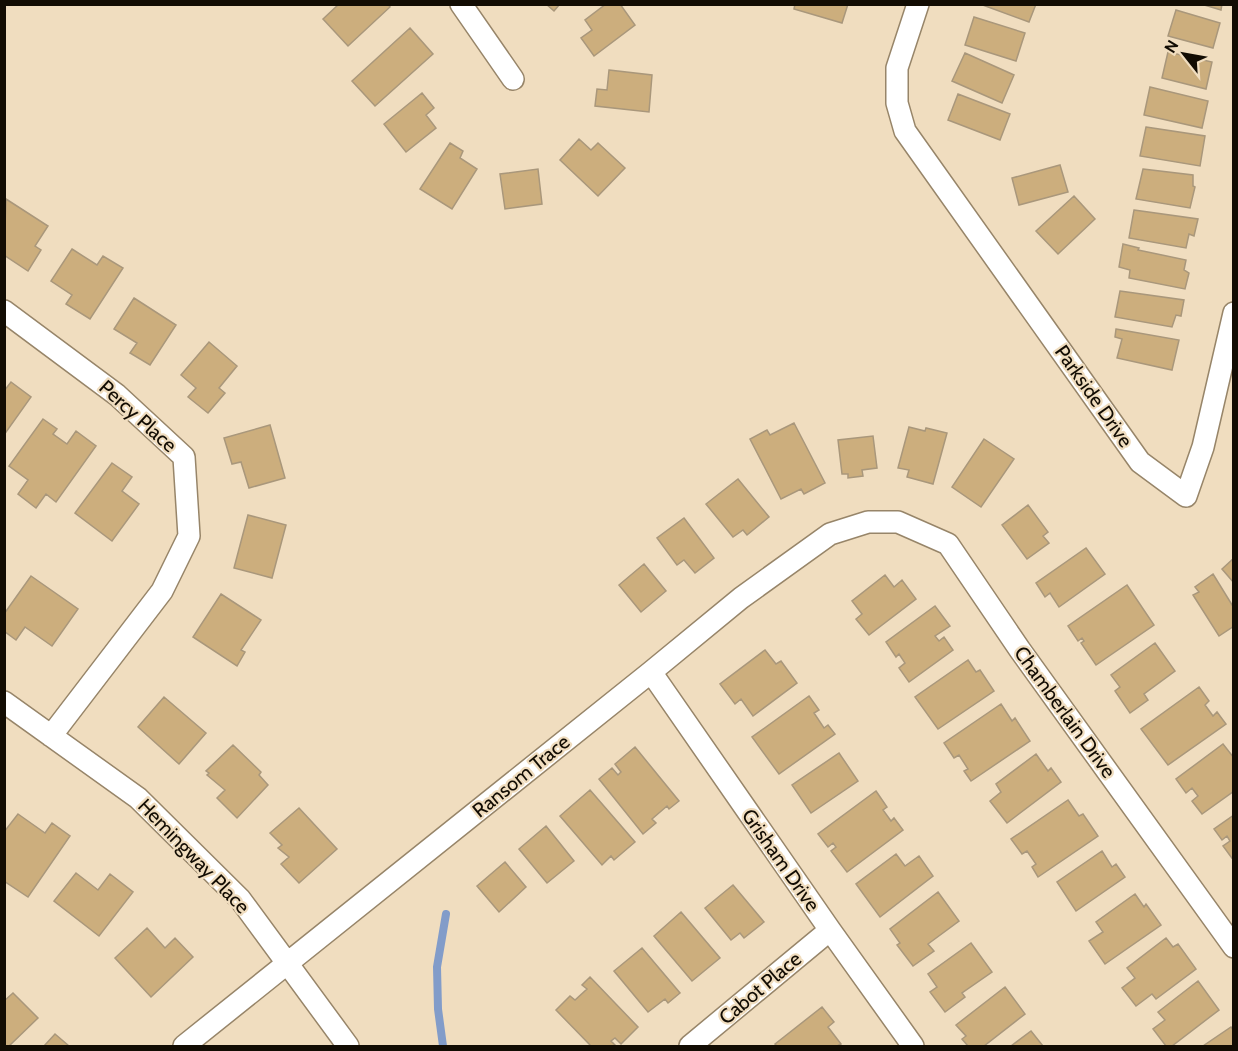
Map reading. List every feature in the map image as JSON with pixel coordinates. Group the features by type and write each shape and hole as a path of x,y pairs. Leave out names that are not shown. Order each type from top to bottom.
{"street":[{"path":"461,4 513,79"},
{"name":"Parkside Drive","path":"918,4 897,68 897,104 905,131 1140,462 1186,496 1203,447 1233,314"},
{"name":"Percy Place","path":"4,311 117,394 184,457 189,536 162,591 51,736"},
{"name":"Ransom Trace","path":"184,1047 741,598 830,534 868,522"},
{"name":"Chamberlain Drive","path":"868,522 898,522 948,544 1020,650 1233,947"},
{"name":"Grisham Drive","path":"651,672 914,1047"},
{"name":"Hemingway Place","path":"4,702 138,798 240,899 348,1047"},
{"name":"Cabot Place","path":"690,1047 830,930"}],"building":[{"path":"339,4 388,4 390,7 348,46 323,19"},
{"path":"546,4 560,4 554,11"},
{"path":"606,4 620,4 635,25 594,56 581,38 592,30 585,20"},
{"path":"795,4 848,4 842,23 794,9"},
{"path":"980,4 1036,4 1029,22"},
{"path":"1201,4 1222,4 1221,10"},
{"path":"1176,10 1220,23 1213,48 1168,36"},
{"path":"974,17 1025,33 1016,61 965,45"},
{"path":"410,28 433,54 375,106 352,81"},
{"path":"1168,52 1212,62 1206,89 1162,78"},
{"path":"965,53 1014,75 1002,103 952,81"},
{"path":"609,70 652,75 649,112 595,106 597,89 607,90"},
{"path":"1150,87 1208,101 1202,128 1144,115"},
{"path":"422,93 434,108 426,115 436,128 406,152 384,124"},
{"path":"958,94 1010,114 1000,140 948,120"},
{"path":"1146,127 1205,136 1200,166 1140,156"},
{"path":"579,139 591,150 598,143 625,168 598,196 560,160"},
{"path":"450,143 463,151 460,158 477,169 452,209 420,189"},
{"path":"1060,165 1068,192 1019,205 1012,178"},
{"path":"538,169 542,204 505,209 500,174"},
{"path":"1143,169 1193,175 1193,186 1195,187 1190,208 1136,199"},
{"path":"1074,196 1095,219 1058,254 1036,231"},
{"path":"6,199 48,226 35,246 41,250 28,271 4,255"},
{"path":"1134,210 1198,219 1194,236 1189,234 1186,248 1129,238"},
{"path":"1123,244 1139,248 1138,250 1186,260 1184,270 1189,273 1185,289 1129,278 1130,270 1119,267"},
{"path":"72,249 97,265 103,256 123,268 90,319 66,304 72,295 51,281"},
{"path":"1120,291 1184,300 1181,316 1176,315 1172,327 1115,317"},
{"path":"134,298 176,325 150,365 130,353 137,343 114,329"},
{"path":"1116,329 1179,340 1172,370 1117,358 1122,339 1115,337"},
{"path":"209,342 237,366 219,388 225,393 208,413 188,397 196,388 181,375"},
{"path":"11,382 31,397 4,435 4,391"},
{"path":"43,419 57,429 53,434 67,444 76,431 96,446 56,502 46,494 36,508 18,494 28,480 9,466"},
{"path":"794,423 825,483 804,494 801,489 781,499 750,439 767,430 770,435"},
{"path":"270,425 285,478 249,488 241,462 232,464 224,438"},
{"path":"909,427 947,433 933,484 907,477 909,470 898,468"},
{"path":"873,436 877,468 862,470 863,476 848,478 848,474 842,474 838,440"},
{"path":"984,439 1014,459 981,507 952,487"},
{"path":"112,463 132,477 122,491 139,504 112,541 75,513"},
{"path":"738,479 769,517 747,535 743,530 733,537 706,504"},
{"path":"1028,505 1048,532 1043,536 1049,543 1027,559 1002,525"},
{"path":"248,515 286,525 272,578 234,568"},
{"path":"684,518 714,558 695,573 684,560 677,565 657,538"},
{"path":"1086,548 1105,574 1059,607 1050,593 1045,597 1036,583"},
{"path":"1234,558 1234,583 1222,569"},
{"path":"644,564 666,591 641,612 619,585"},
{"path":"1213,574 1234,608 1234,626 1219,636 1193,595 1199,592 1195,587"},
{"path":"885,575 894,587 902,580 916,599 869,635 856,619 862,614 852,601"},
{"path":"31,576 78,609 52,646 25,627 16,640 4,631 4,614"},
{"path":"1127,585 1154,625 1096,665 1081,643 1084,641 1082,638 1078,641 1068,626"},
{"path":"221,594 261,620 241,650 245,652 237,666 193,637"},
{"path":"935,606 950,626 935,636 939,641 944,637 953,650 909,682 899,668 905,663 899,654 896,657 886,642"},
{"path":"1155,643 1175,671 1144,694 1148,700 1130,713 1115,691 1120,687 1111,675"},
{"path":"765,650 776,664 781,661 797,683 753,716 741,699 735,704 720,684"},
{"path":"968,660 976,672 980,670 994,691 938,729 915,697"},
{"path":"1199,687 1209,701 1205,705 1213,716 1217,712 1226,724 1168,765 1141,729"},
{"path":"809,696 819,710 814,713 824,728 828,725 835,734 779,774 752,737"},
{"path":"164,697 206,733 179,764 138,727"},
{"path":"1001,704 1012,721 1015,718 1030,741 971,781 964,771 968,769 959,755 954,758 944,743"},
{"path":"1223,744 1234,758 1234,791 1202,814 1192,801 1198,796 1192,788 1186,793 1176,779"},
{"path":"233,745 261,772 259,775 268,785 237,818 217,798 225,790 207,775 209,773 206,771"},
{"path":"635,747 679,801 669,809 667,806 652,819 656,823 643,834 599,779 612,768 618,775 621,772 615,764"},
{"path":"839,753 858,781 811,813 792,785"},
{"path":"1036,754 1048,771 1051,768 1061,782 1007,823 990,801 1001,792 996,784"},
{"path":"590,790 635,842 614,860 611,856 602,865 560,816"},
{"path":"876,791 887,807 883,810 891,821 894,818 903,830 847,872 831,851 836,847 833,843 828,847 818,834"},
{"path":"1068,800 1079,816 1083,814 1098,836 1038,877 1032,867 1036,864 1027,851 1022,854 1011,839"},
{"path":"299,808 337,849 299,883 281,864 289,857 278,848 282,845 270,833"},
{"path":"18,814 45,833 52,823 70,836 28,897 4,881 4,832"},
{"path":"1234,815 1234,861 1223,846 1230,841 1227,836 1222,840 1214,829"},
{"path":"546,826 574,861 547,883 519,849"},
{"path":"1102,851 1112,867 1116,864 1125,877 1076,911 1057,882"},
{"path":"896,854 905,866 919,856 933,876 880,917 856,884"},
{"path":"505,862 526,887 499,912 477,886"},
{"path":"76,873 98,890 110,874 133,892 99,936 54,901"},
{"path":"733,885 764,922 744,938 740,933 731,940 705,908"},
{"path":"938,892 959,921 928,944 934,951 913,966 897,945 900,943 890,929"},
{"path":"1135,894 1144,907 1146,904 1161,925 1105,964 1089,941 1103,932 1096,922"},
{"path":"681,912 720,958 692,981 654,936"},
{"path":"147,928 165,948 175,938 193,957 151,997 115,958"},
{"path":"1166,938 1173,947 1178,944 1196,969 1156,999 1152,994 1136,1006 1122,988 1135,978 1127,968"},
{"path":"971,943 992,972 962,993 965,997 945,1012 930,992 937,987 928,974"},
{"path":"642,948 680,993 668,1003 665,999 648,1012 614,971"},
{"path":"590,977 638,1027 621,1044 615,1038 611,1041 616,1046 591,1046 556,1010 570,996 575,1000 587,989 582,985"},
{"path":"1198,981 1219,1010 1172,1046 1166,1046 1153,1029 1165,1020 1158,1012"},
{"path":"1005,987 1025,1014 984,1046 968,1046 962,1039 966,1036 956,1025"},
{"path":"13,993 38,1018 9,1046 4,1046 4,1001"},
{"path":"822,1007 834,1022 828,1027 841,1044 837,1046 777,1046 775,1044"},
{"path":"1231,1027 1234,1031 1234,1046 1203,1046"},
{"path":"1031,1031 1043,1046 1011,1046"},
{"path":"55,1034 69,1046 44,1046"}],"waterway":[{"path":"443,1046 438,1009 437,967 446,914"}]}
